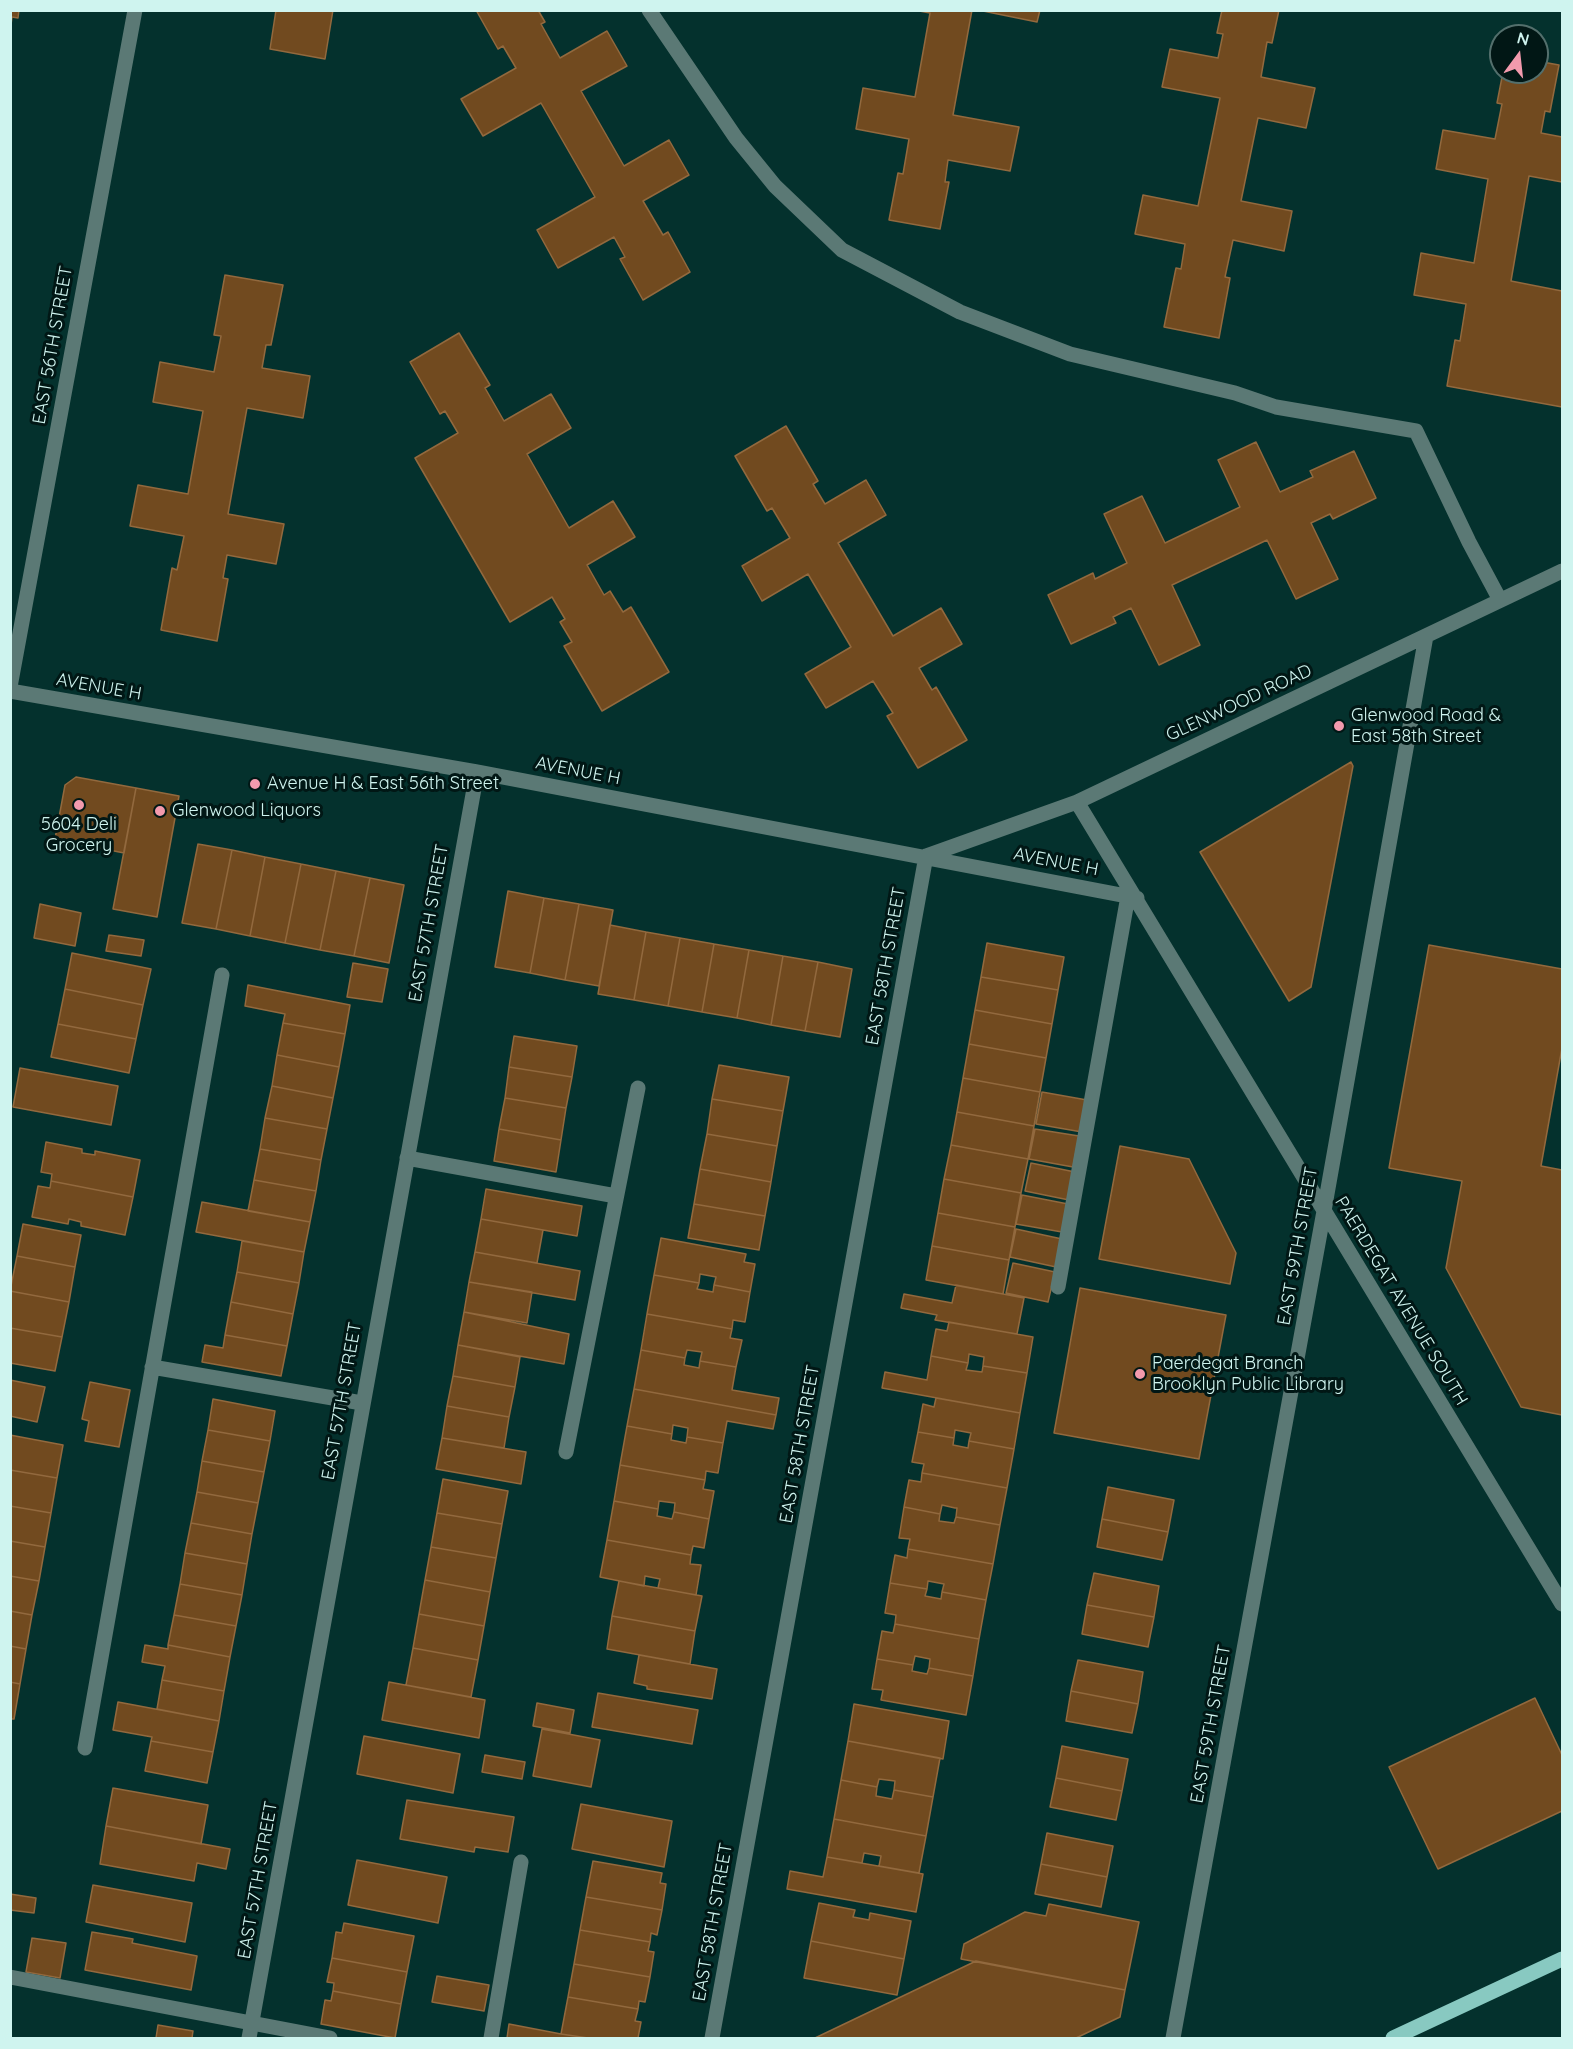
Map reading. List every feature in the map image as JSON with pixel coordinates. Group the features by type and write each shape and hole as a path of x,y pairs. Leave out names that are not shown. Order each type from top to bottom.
{"main road":[{"path":"1393,2038 1563,1959"}],"street":[{"name":"EAST 56TH STREET","path":"10,689 135,10"},
{"path":"650,10 736,138 775,186 842,250 960,312 1070,354 1235,393 1276,407 1416,431 1469,542 1500,600"},
{"name":"GLENWOOD ROAD","path":"926,856 1077,802 1563,571"},
{"name":"EAST 59TH STREET","path":"1173,2038 1426,636"},
{"name":"AVENUE H","path":"10,689 477,772 1132,897"},
{"name":"EAST 57TH STREET","path":"251,2031 477,772"},
{"name":"PAERDEGAT AVENUE SOUTH","path":"1077,802 1132,897 1563,1604"},
{"name":"EAST 58TH STREET","path":"712,2038 926,856"},
{"path":"1059,1287 1132,897"},
{"path":"85,1748 222,975"},
{"path":"566,1452 638,1088"},
{"path":"407,1158 616,1196"},
{"path":"152,1367 362,1403"},
{"path":"491,2038 521,1862"},
{"path":"10,1977 251,2031 330,2038"}],"building":[{"path":"10,10 19,10 18,18 12,17 11,25"},
{"path":"276,10 333,10 325,59 270,49"},
{"path":"476,10 538,10 545,22 541,24 560,58 607,31 627,66 581,91 624,166 669,140 689,175 643,201 663,235 668,232 690,272 643,300 620,259 625,257 614,237 558,268 537,230 595,197 541,103 483,136 461,99 516,68 503,46 498,49"},
{"path":"914,10 972,10 953,115 1019,127 1010,171 948,160 945,182 949,182 940,229 889,220 898,173 903,174 909,139 856,129 863,88 915,97 930,13"},
{"path":"978,10 1040,10 1037,22"},
{"path":"1222,10 1279,10 1272,43 1267,42 1261,77 1315,88 1306,128 1258,118 1241,201 1292,211 1284,251 1233,240 1225,277 1230,278 1219,338 1164,327 1176,268 1181,269 1185,244 1135,234 1143,195 1198,206 1220,98 1162,87 1170,49 1218,58 1223,34 1217,33"},
{"path":"1549,63 1559,65 1550,112 1545,111 1541,133 1562,137 1562,182 1529,176 1511,281 1562,291 1562,407 1447,386 1455,340 1460,341 1466,304 1414,295 1421,253 1474,263 1488,179 1436,169 1443,130 1495,139 1502,104 1497,103 1501,84 1549,84"},
{"path":"225,275 283,285 271,345 266,345 262,368 310,376 303,418 247,408 228,514 284,524 276,564 227,555 223,578 228,579 217,641 161,630 172,568 177,570 184,536 130,526 138,485 188,494 203,411 153,402 160,362 214,372 221,336 214,335"},
{"path":"459,333 490,385 485,388 504,421 551,394 571,428 527,454 569,528 613,501 635,537 587,565 604,595 610,591 623,612 631,607 669,672 602,711 564,646 572,642 560,622 565,619 552,597 510,622 415,458 458,433 445,411 440,414 410,362"},
{"path":"786,426 818,481 813,484 825,504 866,480 886,515 838,543 893,636 941,608 962,644 919,668 932,690 936,687 967,740 918,768 887,716 893,713 873,681 826,708 805,674 851,647 808,574 762,601 742,566 790,538 772,508 767,511 735,456"},
{"path":"1256,442 1280,492 1313,477 1310,471 1354,451 1376,498 1333,519 1330,514 1311,523 1338,579 1296,599 1267,540 1172,585 1200,645 1159,665 1131,608 1113,617 1116,623 1071,644 1048,595 1093,573 1095,579 1127,563 1104,514 1142,496 1165,543 1240,507 1218,460"},
{"path":"1351,762 1353,766 1311,987 1289,1001 1200,852"},
{"path":"76,777 136,788 124,853 55,839 65,785"},
{"path":"136,788 179,796 157,917 113,909"},
{"path":"198,844 232,850 216,929 182,923"},
{"path":"232,850 265,857 250,936 216,929"},
{"path":"265,857 301,864 285,943 250,936"},
{"path":"301,864 336,871 320,950 285,943"},
{"path":"336,871 370,878 354,956 320,950"},
{"path":"370,878 404,885 389,963 354,956"},
{"path":"508,891 544,898 530,973 495,967"},
{"path":"544,898 579,904 565,980 530,973"},
{"path":"40,904 81,913 75,946 34,938"},
{"path":"579,904 613,910 599,986 565,980"},
{"path":"610,925 646,932 634,1000 598,994"},
{"path":"646,932 680,938 668,1006 634,1000"},
{"path":"109,935 144,940 141,956 106,951"},
{"path":"680,938 714,944 702,1012 668,1006"},
{"path":"987,943 1064,957 1058,990 981,977"},
{"path":"714,944 749,950 737,1018 702,1012"},
{"path":"1429,945 1562,969 1562,1048 1541,1166 1562,1170 1562,1415 1521,1407 1446,1268 1462,1181 1389,1168"},
{"path":"749,950 783,956 771,1025 737,1018"},
{"path":"72,953 151,969 143,1005 65,989"},
{"path":"783,956 818,962 805,1031 771,1025"},
{"path":"818,962 852,969 840,1037 805,1031"},
{"path":"353,963 388,969 382,1002 347,997"},
{"path":"981,977 1058,990 1052,1024 975,1010"},
{"path":"248,985 350,1005 345,1034 283,1023 285,1014 245,1006"},
{"path":"65,989 143,1005 136,1039 58,1024"},
{"path":"975,1010 1052,1024 1046,1058 969,1044"},
{"path":"283,1023 345,1034 339,1067 277,1055"},
{"path":"58,1024 136,1039 129,1073 51,1057"},
{"path":"514,1036 577,1046 572,1077 509,1067"},
{"path":"969,1044 1046,1058 1040,1092 963,1078"},
{"path":"277,1055 339,1067 333,1098 272,1086"},
{"path":"719,1065 789,1077 783,1111 712,1099"},
{"path":"509,1067 572,1077 566,1108 505,1098"},
{"path":"20,1068 118,1086 111,1125 13,1107"},
{"path":"963,1078 1040,1092 1034,1126 957,1112"},
{"path":"272,1086 333,1098 327,1129 265,1118"},
{"path":"1042,1092 1087,1100 1082,1132 1036,1124"},
{"path":"505,1098 566,1108 561,1140 499,1129"},
{"path":"712,1099 783,1111 777,1146 707,1134"},
{"path":"957,1112 1034,1126 1028,1159 951,1145"},
{"path":"265,1118 327,1129 321,1160 260,1149"},
{"path":"499,1129 561,1140 556,1172 494,1161"},
{"path":"1035,1129 1079,1136 1073,1167 1029,1159"},
{"path":"707,1134 777,1146 771,1182 700,1169"},
{"path":"46,1142 82,1149 82,1153 95,1155 95,1151 140,1160 133,1197 51,1181 52,1174 41,1172"},
{"path":"951,1145 1028,1159 1021,1193 944,1179"},
{"path":"1120,1146 1189,1159 1236,1253 1230,1284 1099,1259"},
{"path":"260,1149 321,1160 316,1191 254,1180"},
{"path":"1031,1163 1075,1172 1069,1200 1025,1191"},
{"path":"700,1169 771,1182 765,1216 694,1204"},
{"path":"944,1179 1021,1193 1015,1227 938,1213"},
{"path":"254,1180 316,1191 310,1222 248,1211"},
{"path":"51,1181 133,1197 125,1235 81,1226 81,1222 69,1219 68,1224 32,1217 38,1186 50,1188"},
{"path":"486,1189 582,1206 577,1236 481,1219"},
{"path":"1022,1195 1068,1204 1062,1232 1016,1224"},
{"path":"202,1202 310,1222 304,1252 196,1232"},
{"path":"694,1204 765,1216 759,1250 688,1238"},
{"path":"938,1213 1015,1227 1009,1260 932,1246"},
{"path":"481,1219 543,1230 537,1263 475,1252"},
{"path":"23,1224 81,1235 75,1267 17,1256"},
{"path":"1016,1229 1062,1239 1056,1267 1010,1257"},
{"path":"661,1238 746,1254 744,1262 755,1264 750,1292 714,1285 716,1277 700,1274 699,1283 654,1275"},
{"path":"242,1241 304,1252 299,1283 237,1272"},
{"path":"932,1246 1009,1260 1003,1294 926,1280"},
{"path":"475,1252 580,1271 575,1300 469,1282"},
{"path":"17,1256 75,1267 69,1302 10,1291"},
{"path":"1013,1263 1055,1272 1048,1302 1006,1293"},
{"path":"237,1272 299,1283 293,1314 231,1302"},
{"path":"654,1275 699,1283 697,1289 713,1292 714,1285 750,1292 745,1322 733,1320 732,1329 647,1314"},
{"path":"469,1282 532,1292 527,1323 464,1312"},
{"path":"956,1285 1024,1298 1017,1334 935,1320 937,1315 901,1308 904,1294 952,1303"},
{"name":"Paerdegat Branch Brooklyn Public Library","path":"1080,1288 1226,1315 1199,1459 1054,1433"},
{"path":"10,1291 69,1302 62,1337 10,1328"},
{"path":"231,1302 293,1314 287,1346 225,1335"},
{"path":"464,1312 569,1334 564,1364 458,1345"},
{"path":"647,1314 732,1329 730,1338 742,1340 736,1367 700,1361 702,1352 687,1350 685,1358 641,1350"},
{"path":"949,1322 1033,1337 1027,1373 983,1366 984,1357 969,1354 968,1363 931,1356 936,1329 947,1331"},
{"path":"10,1328 62,1337 55,1371 10,1363"},
{"path":"225,1335 287,1346 281,1376 202,1362 205,1345 223,1348"},
{"path":"458,1345 520,1357 515,1387 453,1376"},
{"path":"641,1350 685,1358 684,1365 699,1368 700,1361 736,1367 732,1390 779,1398 776,1415 634,1389"},
{"path":"931,1356 968,1363 966,1370 982,1372 983,1366 1027,1373 1020,1413 882,1388 885,1372 927,1380"},
{"path":"453,1376 515,1387 509,1417 447,1406"},
{"path":"10,1380 45,1387 37,1422 10,1416"},
{"path":"90,1382 130,1390 119,1447 85,1441 89,1421 82,1419"},
{"path":"634,1389 776,1415 773,1429 727,1421 723,1443 687,1437 688,1428 673,1425 672,1434 627,1426"},
{"path":"936,1398 1020,1413 1014,1449 969,1441 971,1433 955,1430 954,1438 918,1432 923,1404 934,1407"},
{"path":"213,1399 275,1411 270,1441 208,1430"},
{"path":"447,1406 509,1417 504,1448 442,1438"},
{"path":"627,1426 672,1434 671,1440 686,1443 687,1437 723,1443 718,1473 706,1471 705,1480 620,1465"},
{"path":"208,1430 270,1441 264,1472 202,1461"},
{"path":"918,1432 954,1438 953,1445 968,1448 969,1441 1014,1449 1007,1488 922,1473 924,1464 912,1462"},
{"path":"10,1435 63,1445 57,1478 10,1470"},
{"path":"442,1438 526,1452 521,1484 436,1469"},
{"path":"202,1461 264,1472 258,1503 197,1492"},
{"path":"620,1465 705,1480 703,1489 714,1491 709,1519 674,1512 675,1503 659,1501 658,1509 614,1501"},
{"path":"10,1470 57,1478 51,1513 10,1506"},
{"path":"922,1473 1007,1488 1000,1525 956,1517 957,1508 942,1505 940,1514 904,1507 909,1480 921,1482"},
{"path":"443,1479 508,1491 502,1524 437,1513"},
{"path":"1108,1487 1174,1500 1168,1532 1102,1519"},
{"path":"197,1492 258,1503 252,1534 191,1523"},
{"path":"614,1501 658,1509 657,1516 672,1519 674,1512 709,1519 704,1548 693,1546 691,1555 607,1540"},
{"path":"10,1506 51,1513 45,1547 10,1541"},
{"path":"904,1507 940,1514 939,1521 954,1523 956,1517 1000,1525 993,1564 908,1549 910,1539 899,1538"},
{"path":"437,1513 502,1524 496,1558 431,1547"},
{"path":"1102,1519 1168,1532 1162,1560 1097,1547"},
{"path":"191,1523 252,1534 247,1564 185,1553"},
{"path":"607,1540 691,1555 690,1564 701,1565 696,1595 658,1588 660,1579 645,1576 644,1586 600,1577"},
{"path":"10,1541 45,1547 39,1581 10,1576"},
{"path":"431,1547 496,1558 490,1592 425,1580"},
{"path":"908,1549 993,1564 986,1600 942,1592 944,1584 928,1581 927,1589 890,1583 895,1555 907,1558"},
{"path":"185,1553 247,1564 242,1595 180,1584"},
{"path":"1094,1573 1159,1586 1154,1617 1087,1605"},
{"path":"10,1576 39,1581 32,1615 10,1611"},
{"path":"425,1580 490,1592 484,1626 419,1614"},
{"path":"619,1581 702,1596 695,1631 612,1616"},
{"path":"890,1583 927,1589 925,1596 941,1599 942,1592 986,1600 979,1639 895,1624 896,1615 885,1613"},
{"path":"180,1584 242,1595 236,1626 174,1615"},
{"path":"1087,1605 1154,1617 1148,1647 1082,1634"},
{"path":"10,1611 32,1615 26,1649 10,1646"},
{"path":"419,1614 484,1626 478,1660 413,1648"},
{"path":"174,1615 236,1626 230,1657 168,1645"},
{"path":"612,1616 695,1631 690,1664 607,1649"},
{"path":"895,1624 979,1639 973,1676 929,1668 930,1659 915,1656 913,1665 877,1659 882,1631 893,1633"},
{"path":"145,1645 168,1649 168,1645 230,1657 224,1691 162,1680 165,1666 142,1662"},
{"path":"10,1646 26,1649 20,1684 10,1682"},
{"path":"413,1648 478,1660 471,1697 406,1685"},
{"path":"639,1655 717,1669 712,1699 647,1689 647,1686 634,1683"},
{"path":"877,1659 913,1665 912,1671 927,1674 929,1668 973,1676 966,1715 881,1700 883,1690 872,1689"},
{"path":"1078,1660 1143,1672 1138,1704 1071,1691"},
{"path":"162,1680 224,1691 219,1721 157,1709"},
{"path":"10,1682 20,1684 14,1719 10,1719"},
{"path":"389,1682 485,1700 479,1738 382,1720"},
{"path":"1071,1691 1138,1704 1132,1733 1066,1721"},
{"path":"598,1693 698,1710 692,1744 592,1727"},
{"path":"1535,1698 1562,1755 1562,1811 1438,1869 1389,1767"},
{"path":"118,1702 219,1721 213,1752 151,1741 152,1737 113,1730"},
{"path":"537,1703 574,1710 570,1733 533,1726"},
{"path":"854,1704 949,1721 943,1759 848,1741"},
{"path":"542,1729 600,1740 591,1787 533,1776"},
{"path":"364,1736 460,1754 453,1793 357,1774"},
{"path":"151,1741 213,1752 207,1783 145,1771"},
{"path":"848,1741 940,1758 933,1797 894,1790 895,1781 879,1779 877,1787 841,1780"},
{"path":"1062,1746 1128,1759 1122,1791 1056,1778"},
{"path":"485,1755 525,1762 522,1779 482,1772"},
{"path":"1056,1778 1122,1791 1116,1820 1050,1807"},
{"path":"841,1780 877,1787 876,1796 892,1799 894,1790 933,1797 926,1836 834,1819"},
{"path":"113,1788 208,1805 201,1844 106,1826"},
{"path":"407,1800 514,1817 508,1852 475,1847 474,1852 400,1839"},
{"path":"581,1804 672,1821 664,1867 572,1849"},
{"path":"834,1819 926,1836 919,1873 879,1866 881,1856 864,1853 862,1863 827,1857"},
{"path":"106,1826 230,1849 226,1869 197,1863 194,1881 100,1864"},
{"path":"1047,1833 1113,1846 1107,1877 1041,1864"},
{"path":"827,1857 923,1874 916,1912 787,1889 790,1871 823,1877"},
{"path":"357,1860 447,1877 438,1923 348,1905"},
{"path":"593,1861 662,1873 660,1883 666,1884 662,1910 586,1897"},
{"path":"1041,1864 1107,1877 1101,1907 1035,1894"},
{"path":"93,1885 192,1903 185,1942 86,1922"},
{"path":"10,1894 36,1898 34,1913 10,1910"},
{"path":"586,1897 662,1910 657,1935 651,1933 650,1942 580,1930"},
{"path":"819,1903 855,1910 853,1917 869,1920 870,1913 911,1921 904,1959 811,1941"},
{"path":"1049,1904 1139,1922 1125,1990 961,1959 964,1944 1025,1912 1046,1916"},
{"path":"344,1923 414,1936 407,1972 332,1958 336,1932 342,1933"},
{"path":"580,1930 650,1942 648,1951 654,1952 650,1977 574,1964"},
{"path":"92,1932 133,1939 132,1943 197,1956 191,1990 85,1970"},
{"path":"32,1938 66,1943 60,1978 26,1972"},
{"path":"811,1941 904,1959 897,1995 804,1978"},
{"path":"332,1958 407,1972 401,2004 333,1991 334,1983 327,1982"},
{"path":"976,1961 1125,1990 1120,2017 1076,2038 815,2038"},
{"path":"574,1964 650,1977 645,2002 639,2001 638,2009 568,1997"},
{"path":"437,1976 489,1985 484,2011 432,2002"},
{"path":"333,1991 401,2004 395,2038 321,2024 325,2000 331,2001"},
{"path":"568,1997 638,2009 635,2021 641,2022 638,2038 588,2038 561,2034"},
{"path":"509,2024 561,2034 588,2038 507,2038"},
{"path":"158,2025 193,2031 192,2038 156,2038"}],"place":[{"name":"Glenwood Road & East 58th Street","path":"1339,726"},
{"name":"Avenue H & East 56th Street","path":"255,784"},
{"name":"5604 Deli Grocery","path":"79,805"},
{"name":"Glenwood Liquors","path":"160,811"},
{"name":"Paerdegat Branch Brooklyn Public Library","path":"1140,1374"}]}
